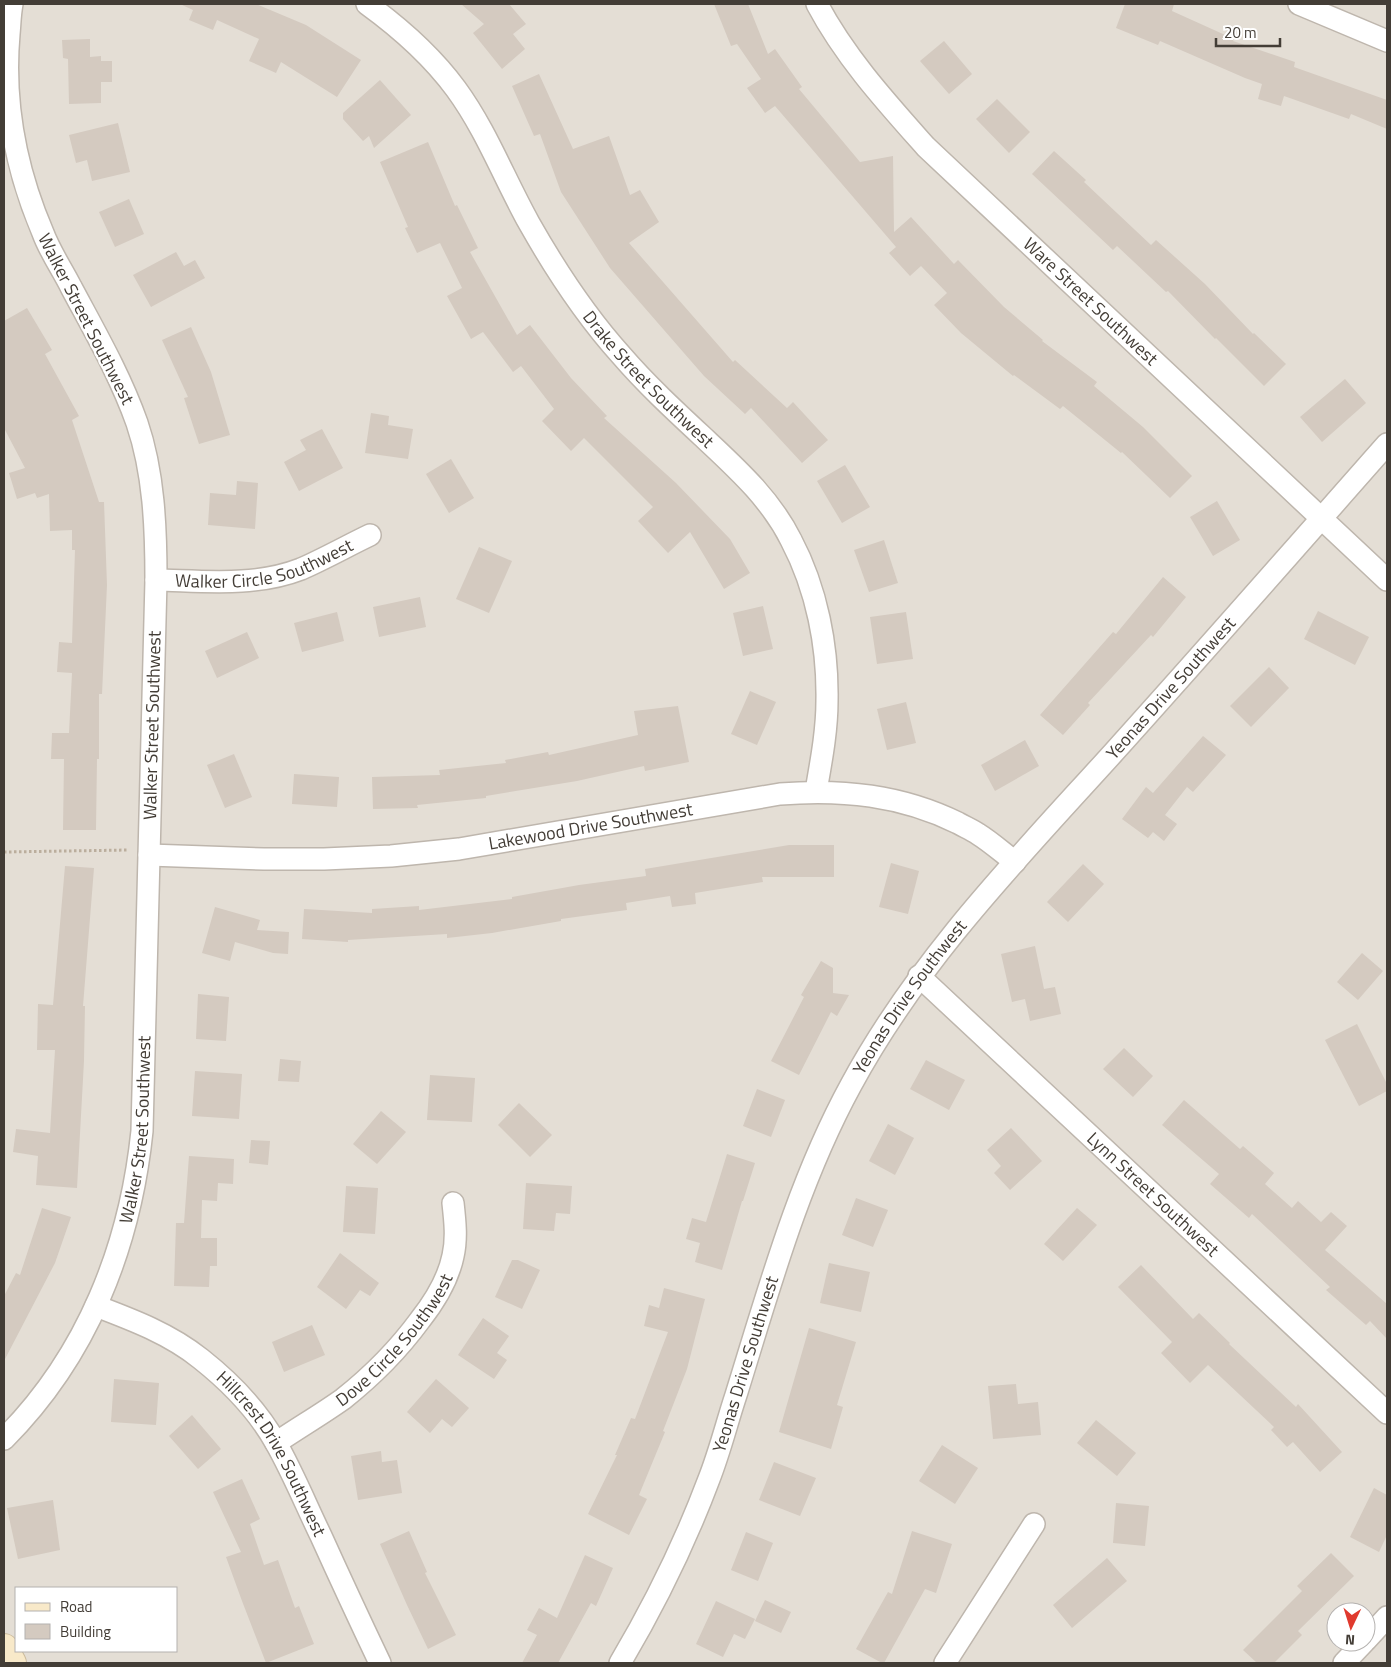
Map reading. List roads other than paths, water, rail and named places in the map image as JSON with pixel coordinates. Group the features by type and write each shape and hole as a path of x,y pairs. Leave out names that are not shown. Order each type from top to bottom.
{"street":[{"name":"Walker Street Southwest","path":"4,1439 47,1390 71,1354 96,1306 116,1256 130,1210 139,1160 142,1131 156,580 156,527 149,474 137,425 114,367 43,235 14,144 8,97 8,53 12,4"},
{"name":"Drake Street Southwest","path":"367,4 394,23 425,53 455,89 481,129 529,223 563,280 604,334 620,354 662,398 749,480 772,507 792,540 807,578 819,619 826,661 827,703 824,741 816,791"},
{"name":"Ware Street Southwest","path":"817,4 855,64 885,102 926,147 1387,580"},
{"path":"1299,4 1387,42"},
{"name":"Yeonas Drive Southwest","path":"620,1663 639,1631 677,1557 711,1475 791,1220 821,1146 850,1085 881,1035 919,976 987,892 1387,444"},
{"name":"Walker Circle Southwest","path":"156,580 230,582 266,578 300,569 370,535"},
{"name":"Lakewood Drive Southwest","path":"149,852 272,859 391,856 459,849 780,794 816,791 854,793 897,801 942,816 978,833 1015,862"},
{"name":"Lynn Street Southwest","path":"919,976 1387,1413"},
{"name":"Dove Circle Southwest","path":"276,1443 342,1399 376,1371 404,1342 430,1307 445,1280 453,1256 456,1230 453,1203"},
{"name":"Hillcrest Drive Southwest","path":"96,1306 136,1321 169,1337 200,1358 226,1381 253,1410 276,1443 380,1663"},
{"path":"945,1663 1034,1524"},
{"path":"1376,1629 1387,1617"},
{"path":"4,1648 12,1663"},
{"path":"1344,1663 1354,1652"}]}
